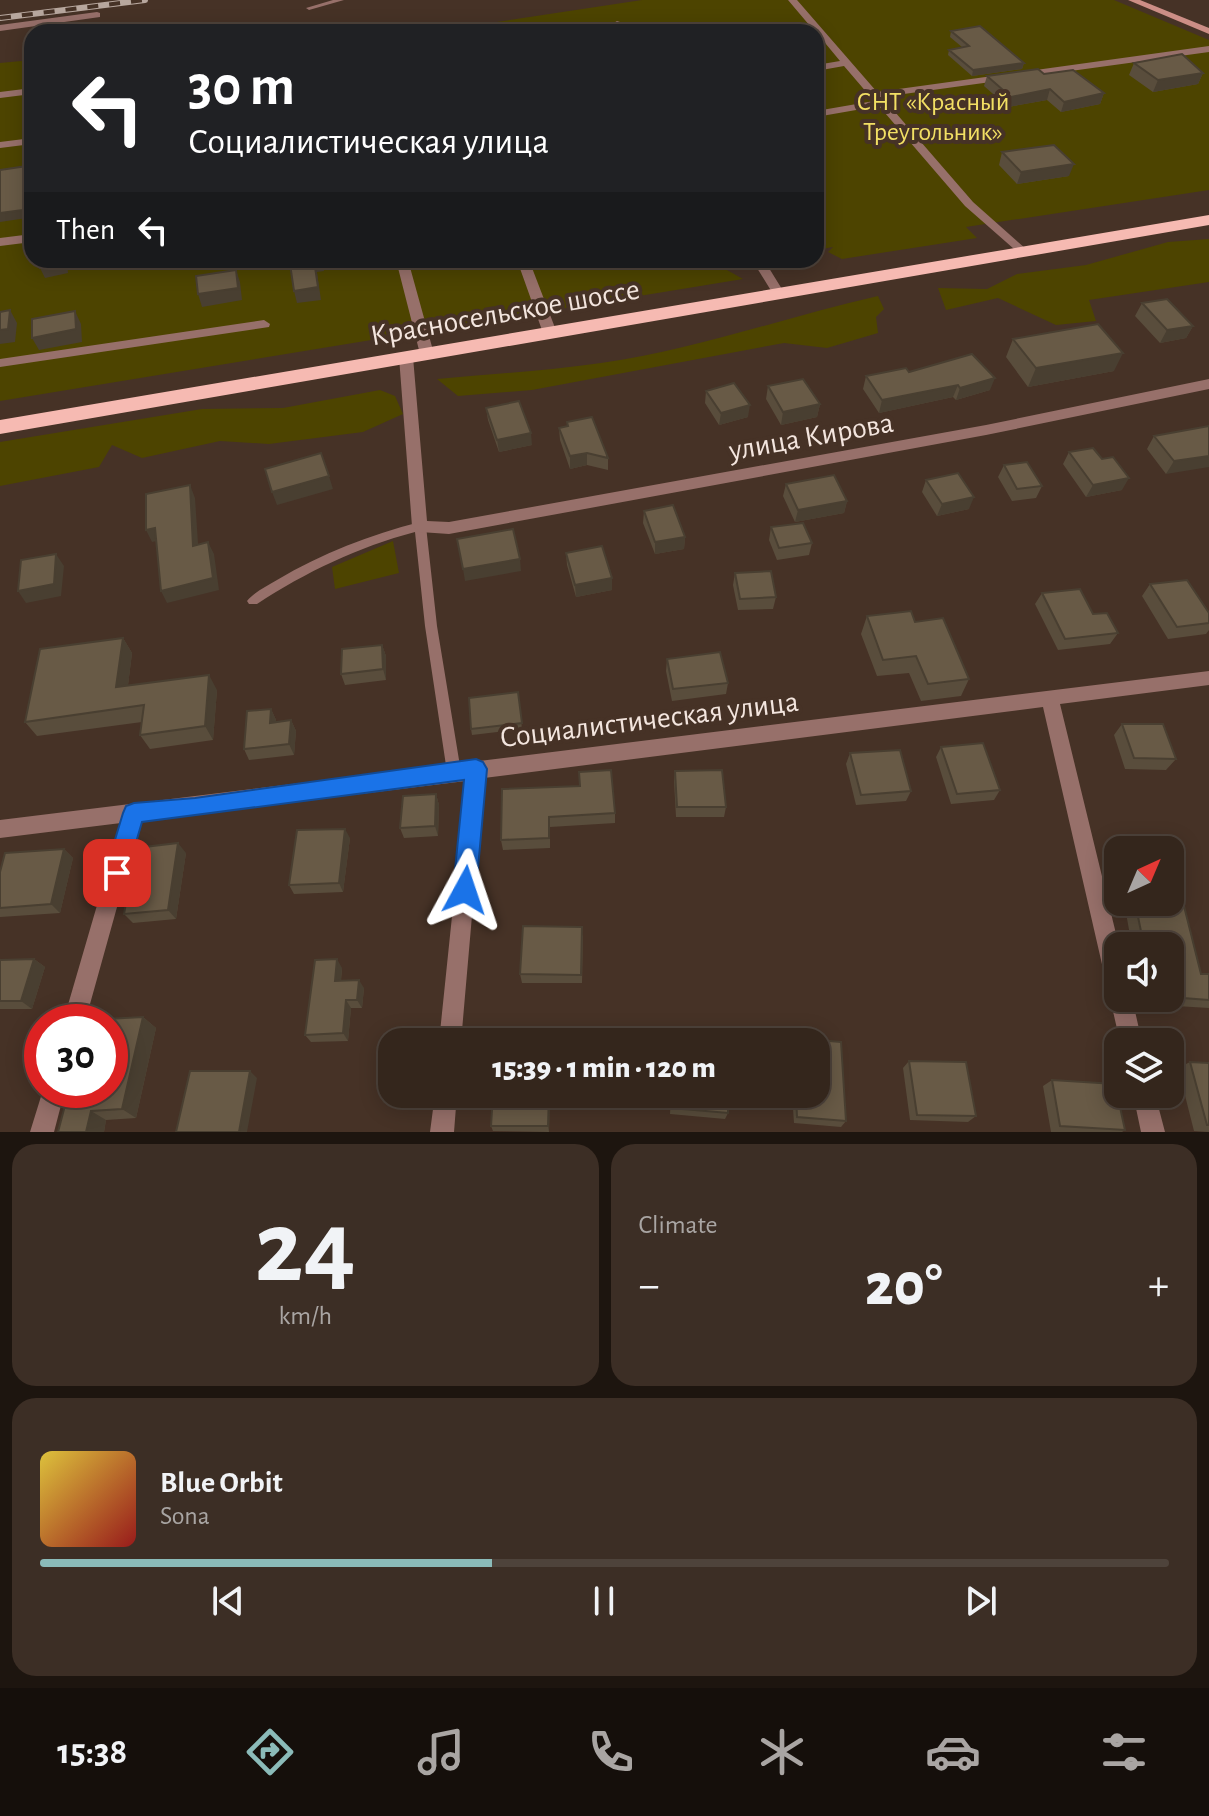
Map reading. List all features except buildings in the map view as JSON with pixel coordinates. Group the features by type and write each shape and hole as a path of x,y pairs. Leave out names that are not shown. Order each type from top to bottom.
{"highway":[{"name":"Красносельское шоссе","path":"0,427 1209,220"}],"main road":[{"path":"1132,0 1209,31"}],"street":[{"path":"792,0 813,24"},
{"path":"30,24 97,15"},
{"path":"0,28 24,25"},
{"path":"824,37 969,204 1022,252"},
{"path":"824,112 877,99 1209,49"},
{"path":"824,67 847,63"},
{"path":"0,95 24,92"},
{"path":"0,145 24,142"},
{"path":"0,242 24,239"},
{"path":"404,268 427,354"},
{"path":"526,268 550,333"},
{"path":"763,268 779,294"},
{"path":"0,363 264,324"},
{"path":"406,357 420,526"},
{"name":"улица Кирова","path":"420,526 449,528 986,430 1209,384"},
{"name":"Социалистическая улица","path":"0,829 195,808 476,769 1209,678"},
{"path":"1050,698 1105,932"},
{"path":"451,1028 476,769"},
{"path":"79,1004 134,813"},
{"path":"42,1132 49,1108"},
{"path":"442,1132 445,1108"},
{"path":"1147,1108 1153,1132"}],"lane":[{"path":"309,8 341,0"},
{"path":"253,601 291,576 389,534 420,526 431,626 454,772"}],"green space":[{"name":"СНТ «Красный Треугольник»","path":"642,0 1114,0 1209,40 1209,190 966,227 977,238 842,259 828,252 833,247 824,249 824,24 484,24"},
{"path":"24,61 24,268 723,268 743,279 0,401 0,63"},
{"path":"1209,239 1209,282 1089,300 1096,321 1056,325 998,298 946,310 938,288 987,289 1017,274 1086,265 1168,242"},
{"path":"878,296 884,309 876,317 878,333 827,348 784,343 532,390 458,396 437,379 560,368 636,357"},
{"path":"380,390 395,396 403,414 363,432 269,444 220,441 142,458 112,445 99,467 0,486 0,442 202,409 283,408"},
{"path":"393,541 399,573 335,589 332,567"}],"railway":[{"path":"0,18 145,0"}],"route":[{"path":"117,873 134,813 195,808 476,769 465,890"}]}
